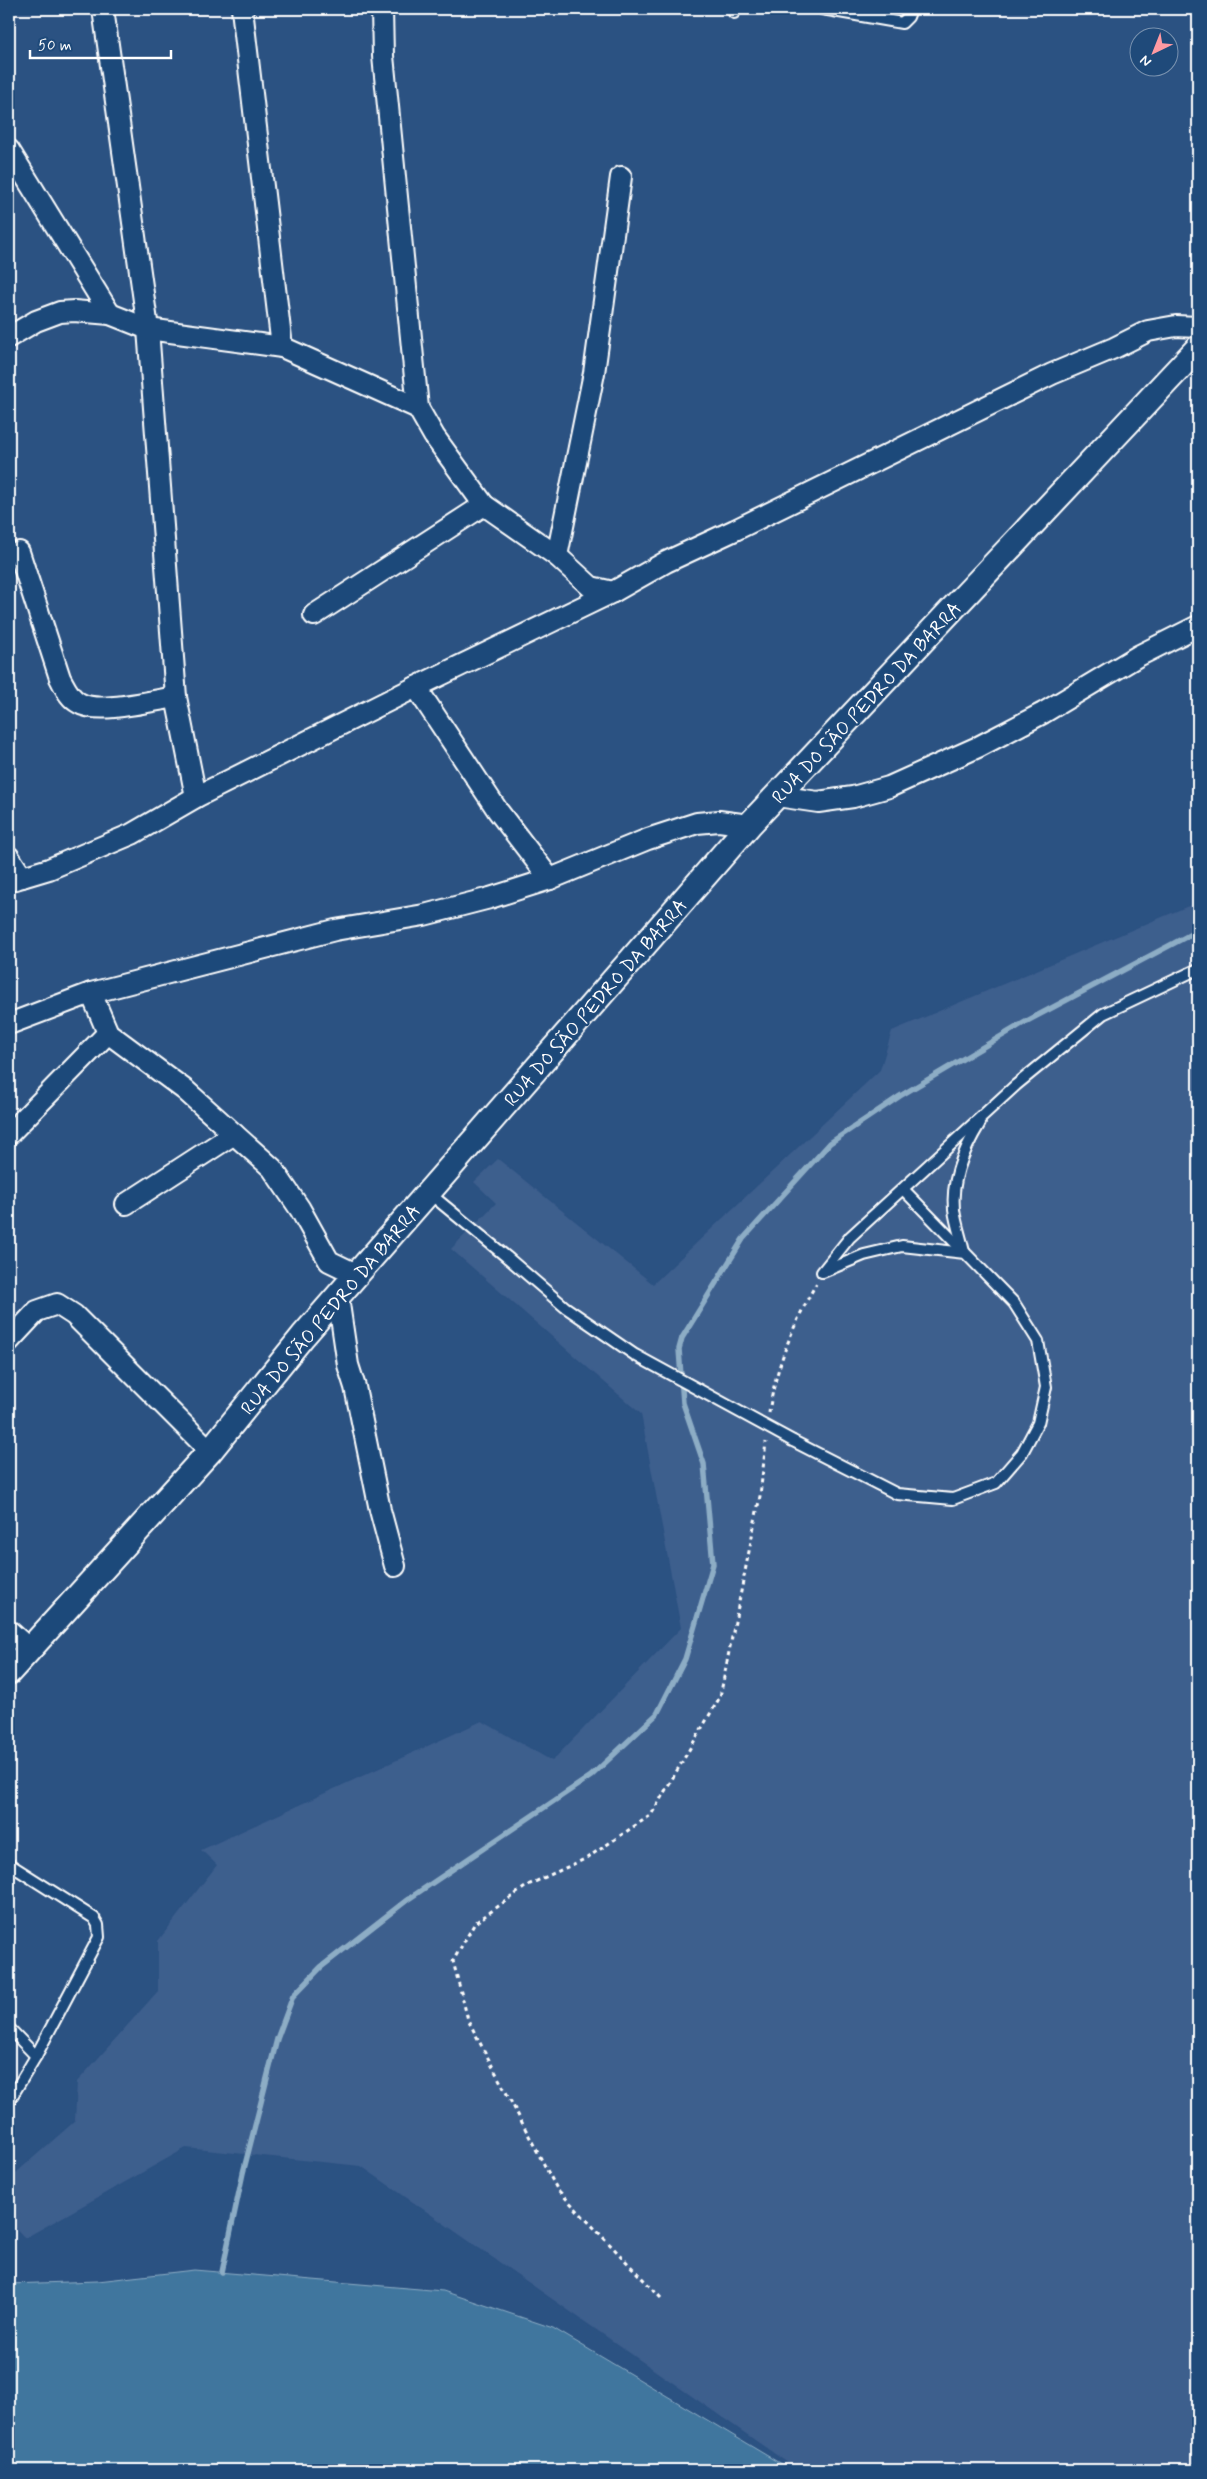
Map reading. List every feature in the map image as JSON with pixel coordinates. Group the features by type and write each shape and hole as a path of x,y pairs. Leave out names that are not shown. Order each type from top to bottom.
{"street":[{"path":"102,9 148,329 176,697 196,797"},
{"path":"242,9 282,347"},
{"path":"382,9 384,66 418,408 444,450 484,505 557,556 591,587 613,592"},
{"path":"9,150 110,314"},
{"path":"557,556 594,374 621,177"},
{"path":"9,337 36,321 67,311 110,314 148,329 282,347 418,408"},
{"path":"9,857 15,879 49,869 94,851 155,822 196,797 416,687 613,592 666,562 1052,374 1148,331 1176,326 1198,327"},
{"name":"RUA DO SÃO PEDRO DA BARRA","path":"9,1672 210,1451 338,1297 749,825 1198,348"},
{"path":"314,615 484,505"},
{"path":"19,552 60,678 68,693 79,703 91,707 105,707 176,697"},
{"path":"777,796 818,802 853,797 889,787 1043,713 1138,656 1198,626"},
{"path":"416,687 498,811 550,879"},
{"path":"9,1024 92,993 335,930 424,915 490,898 550,879 648,838 697,823 719,820 749,825"},
{"path":"92,993 108,1033 185,1090 272,1168 300,1209 329,1261 358,1275"},
{"path":"9,1134 108,1033"},
{"path":"126,1204 234,1134"},
{"path":"338,1297 348,1365 395,1566"},
{"path":"9,1341 37,1311 56,1304 74,1315 210,1451"},
{"path":"9,1630 30,1650"}],"lane":[{"path":"822,9 902,23 908,17 911,9"},
{"path":"822,1272 850,1237 987,1111 1016,1085 1104,1014 1198,970"},
{"path":"964,1253 954,1209 958,1168 969,1141 987,1111"},
{"path":"429,1193 565,1307 635,1355 793,1441 897,1494 953,1499 996,1483 1022,1453 1038,1423 1046,1387 1038,1341 1014,1303 902,1189"},
{"path":"822,1272 864,1255 902,1246 964,1253"},
{"path":"9,1864 94,1918 99,1930 99,1937 36,2056 9,2101"},
{"path":"9,2028 36,2056"}],"path":[{"path":"769,1416 771,1397 796,1318 822,1272"},
{"path":"661,2298 556,2189 468,2020 453,1961 475,1923 528,1885 587,1858 651,1816 720,1697 760,1496 767,1436"}],"shaded area":[{"path":"1198,902 1198,2470 798,2470 361,2166 186,2148 25,2238 9,2221 9,2179 75,2121 77,2082 158,1991 158,1941 217,1865 201,1850 482,1721 552,1761 681,1628 641,1414 451,1249 496,1203 474,1182 498,1159 653,1284 880,1070 892,1031"},
{"path":"194,2270 443,2291 553,2328 791,2470 9,2470 9,2284 98,2281"}],"waterway":[{"path":"222,2272 243,2173 277,2039 293,1996 321,1967 407,1900 591,1776 657,1714 685,1659 713,1564 704,1464 683,1403 679,1349 682,1338 743,1239 830,1143 900,1096 1027,1021 1197,931"}]}
